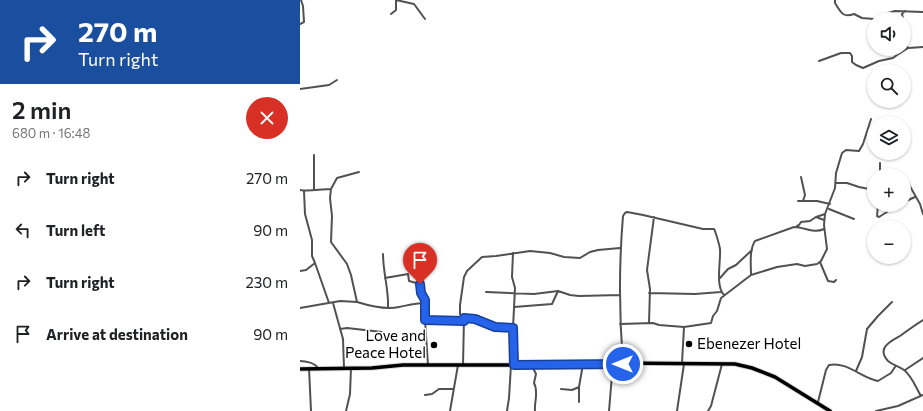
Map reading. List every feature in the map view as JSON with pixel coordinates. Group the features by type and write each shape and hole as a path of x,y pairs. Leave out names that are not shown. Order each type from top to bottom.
{"main road":[{"path":"300,369 404,365 534,365 613,363 736,364 775,377 828,410"}],"street":[{"path":"300,24 304,22 301,0"},
{"path":"391,14 396,10 396,0 414,4 425,19"},
{"path":"835,0 835,3 844,15 847,16 854,14 862,18 867,18"},
{"path":"892,12 923,12"},
{"path":"911,48 923,47"},
{"path":"819,61 846,52 850,53 852,56 852,62 864,68 878,61 896,56"},
{"path":"300,89 329,85 337,80"},
{"path":"620,324 649,323 684,326 711,323 713,316 717,311 720,299 751,275 777,267 797,264 805,266 820,262 828,249 824,229 824,220 836,183 836,173 843,152 846,150 859,151 864,144 867,133"},
{"path":"314,155 314,189"},
{"path":"880,163 880,168"},
{"path":"357,302 347,264 330,242 332,216 331,188 337,178 359,172"},
{"path":"801,177 805,195 803,201"},
{"path":"836,183 847,183 867,189"},
{"path":"300,190 312,191 314,189 331,188"},
{"path":"911,189 922,208 923,214"},
{"path":"304,191 305,214 312,240 312,256 328,303"},
{"path":"911,199 915,197"},
{"path":"798,201 817,201 830,204"},
{"path":"828,209 854,219"},
{"path":"623,364 620,324 620,248 623,216 625,213 631,212 703,229 714,229 716,231 720,248 719,265 721,292 724,295"},
{"path":"877,212 877,216 879,217 887,212"},
{"path":"751,275 752,250 755,241 825,214"},
{"path":"649,323 650,293 647,270 654,217"},
{"path":"816,217 824,220"},
{"path":"794,227 802,227 811,231 824,229"},
{"path":"450,411 460,365 464,320 460,314 460,305 463,281 467,271 482,257 530,251 547,252 564,257 580,258 590,252 598,250 620,248"},
{"path":"720,278 728,269 736,265 752,250"},
{"path":"507,411 512,365 515,294 515,286 512,277 513,253"},
{"path":"383,254 384,272 389,297 388,308"},
{"path":"820,262 828,281 834,282 836,280"},
{"path":"300,271 306,270 315,263"},
{"path":"385,278 408,274 409,281 419,283 421,285 421,293 425,303 428,366"},
{"path":"486,292 544,294 558,291 579,296 620,295"},
{"path":"514,307 552,304 558,291"},
{"path":"650,293 676,294 721,292"},
{"path":"300,308 344,301 388,308 425,303"},
{"path":"333,302 343,339 344,368"},
{"path":"856,371 862,357 867,330 892,302"},
{"path":"425,320 475,319 495,327 513,328"},
{"path":"876,411 898,406 922,396 905,370 895,367 886,357 884,352 885,346 892,339 923,320"},
{"path":"677,411 683,363 684,326"},
{"path":"340,329 347,328 382,332"},
{"path":"905,370 923,358"},
{"path":"300,361 307,362 317,366 318,368"},
{"path":"608,411 613,363"},
{"path":"708,411 722,363"},
{"path":"579,402 579,387 583,364"},
{"path":"818,403 826,370 829,365 838,364 856,371 863,376 878,381 891,373 895,367"},
{"path":"534,365 536,374 534,383 536,387 535,411"},
{"path":"310,368 311,411"},
{"path":"346,411 350,394 351,368"},
{"path":"561,389 572,390 579,387"},
{"path":"425,395 432,394 439,388 454,389"}],"place":[{"name":"Ebenezer Hotel","path":"689,344"},
{"name":"Love and Peace Hotel","path":"434,345"}],"route":[{"path":"420,284 421,293 425,300 425,320 464,321 464,318 472,318 495,327 513,328 514,365 623,364"}]}
